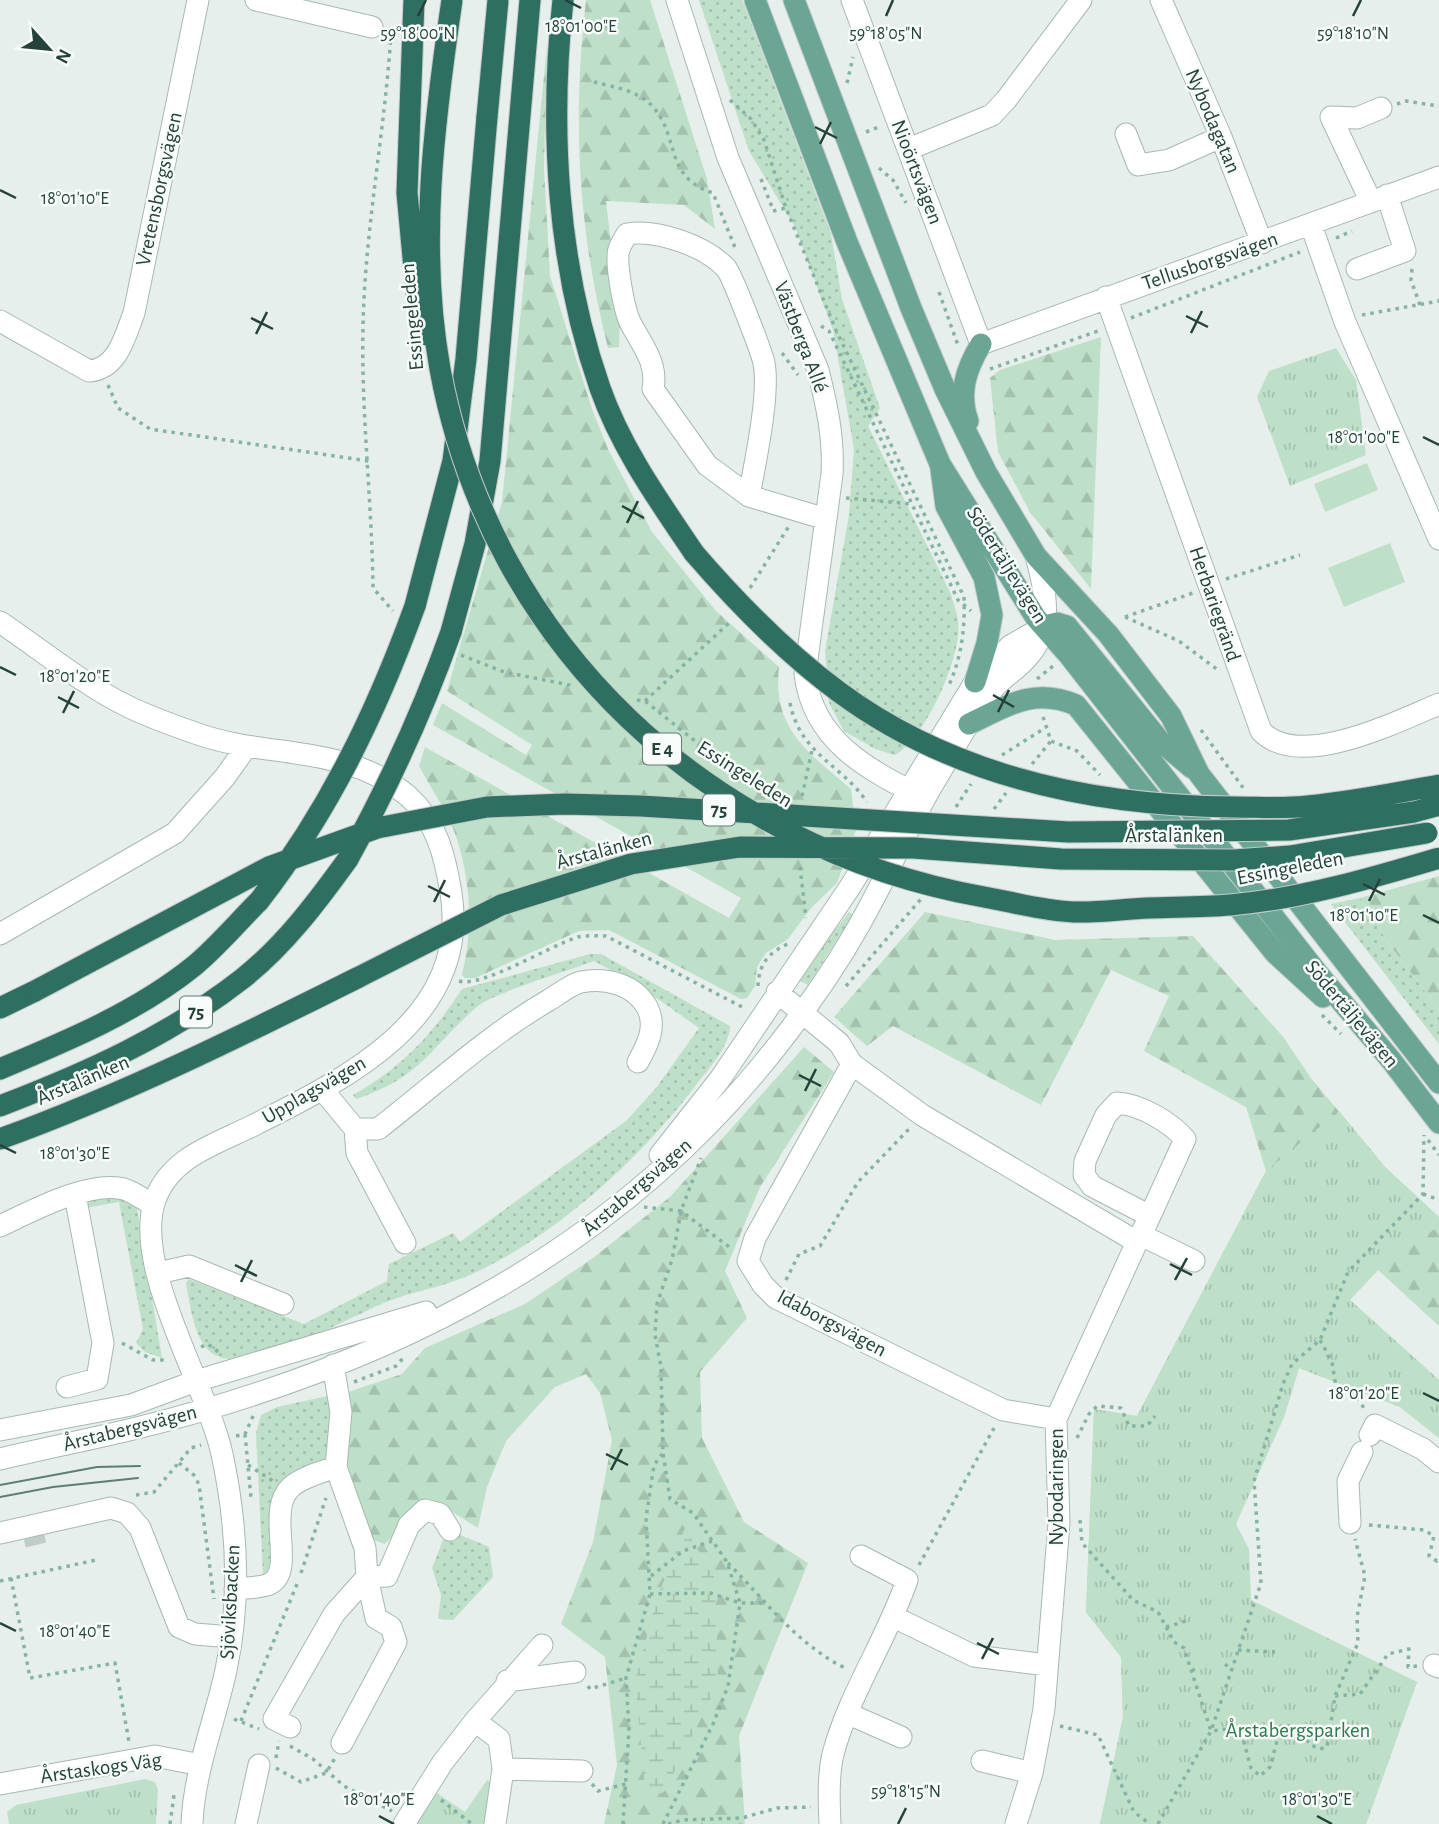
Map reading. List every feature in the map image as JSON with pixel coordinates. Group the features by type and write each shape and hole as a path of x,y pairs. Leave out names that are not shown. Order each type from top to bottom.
{"highway":[{"path":"414,0 407,193 417,300 440,365"},
{"name":"Essingeleden","path":"452,0 437,107 430,191 431,264 440,365 451,417 486,517 512,571 553,637 640,732 713,788 784,828 858,863 913,881 1071,912 1245,902 1298,894 1439,858"},
{"name":"75","path":"0,1069 78,1036 138,1004 195,965 259,901 300,848 334,791 387,682 415,606 453,461 466,359 498,0"},
{"name":"75","path":"0,1106 135,1049 243,978 317,902 348,859 398,764 430,693 451,632 475,544 490,461 530,0"},
{"path":"564,0 558,96 559,179 566,258 579,318 600,390 640,472 694,553 778,642 840,693 901,730 996,774 1095,797 1175,806 1307,807 1439,785"},
{"name":"Årstalänken","path":"0,1008 269,867 377,828 487,807 565,804 641,806 1094,832 1289,830 1414,812 1439,805"},
{"name":"Årstalänken","path":"0,1139 57,1119 204,1054 501,905 631,864 740,848 914,848 1061,859 1234,860 1290,856 1439,830"}],"main road":[{"name":"Södertäljevägen","path":"755,0 847,242 940,464 1036,618 1319,975 1391,1060 1432,1129"},
{"name":"Södertäljevägen","path":"794,0 911,308 945,389 985,472 1036,556 1108,634 1171,716 1199,774 1439,1083"},
{"path":"981,344 962,406 985,472"},
{"path":"940,464 946,506 984,577 992,615 975,682"},
{"path":"1045,626 1057,623 1067,626 1160,741 1199,774"},
{"path":"969,724 1021,700 1040,696 1076,705 1275,953 1391,1060"}],"street":[{"name":"Vretensborgsvägen","path":"102,370 112,361 134,313 198,0"},
{"path":"256,0 372,27"},
{"name":"Västberga Allé","path":"677,0 728,158 818,370 834,443 830,496 805,674 808,696 825,732 843,749 917,795"},
{"name":"Nioörtsvägen","path":"852,0 981,344"},
{"path":"909,149 992,115 1081,0"},
{"name":"Nybodagatan","path":"1161,0 1221,137 1262,243"},
{"path":"1357,269 1405,251 1331,117 1357,118 1381,108"},
{"path":"1126,134 1138,164 1169,160 1221,137"},
{"name":"Tellusborgsvägen","path":"981,344 1262,243 1314,235 1378,199 1439,177"},
{"path":"749,496 762,419 764,363 727,269 705,252 642,232 627,234 619,250 619,259 629,322 645,345 655,376 653,389 707,465 749,496 797,513 827,519"},
{"path":"1314,235 1345,322 1439,539"},
{"name":"Herbariegränd","path":"1106,297 1261,731 1271,741 1293,745 1342,743 1439,704"},
{"path":"0,321 80,367 89,371 102,370"},
{"path":"1036,556 1045,590 1045,626"},
{"name":"Upplagsvägen","path":"0,622 123,704 199,735 247,746 332,757 373,774 407,796 432,823 445,860 453,904 451,943 441,975 426,1006 397,1038 350,1074 185,1158 163,1181 153,1205 149,1232 158,1273 184,1354 196,1381"},
{"name":"Årstabergsvägen","path":"0,1459 137,1428 208,1408 333,1365 454,1313 508,1283 585,1234 625,1203 715,1118 803,1012 873,900 917,795 975,682 1010,646 1045,626"},
{"name":"Årstabergsvägen","path":"0,1430 131,1405 196,1381 424,1313 494,1281 537,1255 599,1208 661,1154 720,1079 850,887 990,692 1038,643 1045,626"},
{"path":"0,934 175,834 225,777 247,746"},
{"path":"355,1129 378,1129 515,1020 579,982 607,980 629,988 645,1004 652,1019 651,1030 649,1041 638,1062"},
{"path":"777,992 839,1043 852,1064 922,1115 1194,1261"},
{"path":"748,1261 755,1238 852,1064"},
{"path":"322,1089 355,1129 356,1153 405,1242"},
{"name":"Nybodaringen","path":"1016,1824 1032,1773 1044,1709 1059,1523 1056,1419 1185,1139 1174,1126 1127,1103 1117,1103 1106,1115 1085,1161 1084,1175 1092,1186 1118,1200 1142,1231"},
{"path":"0,1226 75,1195 104,1188 125,1189 153,1205"},
{"path":"67,1387 97,1379 103,1343 75,1195"},
{"name":"Idaborgsvägen","path":"748,1261 763,1285 776,1298 1003,1410 1056,1419"},
{"path":"158,1273 189,1266 283,1304"},
{"path":"333,1365 341,1412 336,1467 365,1548 367,1577 376,1618 391,1627 396,1642 342,1743"},
{"name":"Sjöviksbacken","path":"192,1824 193,1801 201,1765 227,1667 222,1636 234,1589 234,1540 223,1462 208,1408 196,1381"},
{"path":"1350,1522 1348,1481 1367,1435 1375,1425 1423,1449 1439,1462"},
{"path":"234,1589 268,1585 277,1578 283,1561 278,1511 286,1493 292,1485 336,1467"},
{"path":"0,1533 33,1531 111,1508 127,1513 140,1528 179,1627 195,1634 222,1636"},
{"path":"285,1734 274,1718 334,1614 367,1577 387,1576 409,1525 425,1510 440,1514 450,1530"},
{"path":"830,1824 829,1790 833,1754 894,1617 907,1580 861,1556"},
{"path":"894,1617 974,1656 1047,1665"},
{"path":"404,1824 425,1789 475,1721 507,1681 542,1645"},
{"path":"507,1681 575,1672"},
{"path":"849,1714 901,1737"},
{"path":"475,1721 499,1739 503,1769 495,1824"},
{"name":"Årstaskogs Väg","path":"0,1784 155,1756 201,1765"},
{"path":"982,1761 1032,1773"},
{"path":"246,1824 259,1765"},
{"path":"503,1769 582,1771"}],"path":[{"path":"594,82 640,97 653,107 662,121 677,166 694,185 713,193 723,221"},
{"path":"726,96 758,128 786,208 835,328 964,597 964,636 957,666 948,688"},
{"path":"1381,108 1406,101 1439,106"},
{"path":"866,132 879,127"},
{"path":"761,179 772,209 786,208"},
{"path":"893,180 911,215"},
{"path":"937,287 961,355 974,369 1115,325 1314,235"},
{"path":"1405,251 1420,305"},
{"path":"1372,312 1439,301"},
{"path":"819,325 829,331 958,600 964,603"},
{"path":"829,331 835,328"},
{"path":"102,370 118,408 150,429 369,461"},
{"path":"830,496 919,504"},
{"path":"748,593 797,513"},
{"path":"1117,619 1300,555"},
{"path":"645,701 726,627 734,615"},
{"path":"1125,617 1179,641 1225,675"},
{"path":"1045,728 1051,741"},
{"path":"812,750 858,787 870,807"},
{"path":"756,993 761,967 774,950 790,943"},
{"path":"742,1020 752,1002"},
{"path":"776,1298 799,1254 820,1246 858,1182 922,1115"},
{"path":"1158,1824 1211,1731 1261,1583 1254,1481 1292,1364 1320,1340 1349,1272 1423,1194 1432,1129"},
{"path":"705,1149 681,1211 672,1260 657,1304 655,1335 661,1367 663,1452 670,1499 693,1513 727,1562 764,1603 808,1643 852,1671"},
{"path":"1423,1194 1439,1200"},
{"path":"642,1207 681,1211 748,1261"},
{"path":"1320,1340 1332,1362 1336,1387 1356,1392 1367,1435"},
{"path":"103,1343 127,1343 144,1355 162,1362 208,1344 223,1354 232,1354"},
{"path":"1076,1441 1089,1414 1097,1406 1121,1408 1129,1426 1147,1426 1155,1416"},
{"path":"907,1580 914,1573 967,1483 1003,1410"},
{"path":"622,1824 629,1730 626,1678 650,1594 646,1518 654,1465 663,1452"},
{"path":"179,1463 195,1476 204,1508 222,1636"},
{"path":"248,1465 283,1488"},
{"path":"241,1721 285,1617 336,1467"},
{"path":"1079,1517 1082,1543 1133,1600 1158,1612 1174,1642 1184,1648 1211,1731"},
{"path":"1211,1731 1228,1729 1243,1739 1251,1768 1260,1776 1270,1767 1281,1726 1294,1726 1311,1745 1320,1749 1327,1746 1335,1696 1359,1643 1357,1617 1365,1576 1350,1522 1424,1530 1434,1536 1429,1556 1437,1561 1439,1559"},
{"path":"651,1576 683,1550 712,1541"},
{"path":"0,1581 96,1560"},
{"path":"665,1824 713,1724 728,1686 740,1602 727,1562"},
{"path":"11,1578 30,1678 115,1663 132,1760"},
{"path":"650,1594 710,1592 740,1602 764,1603"},
{"path":"1166,1627 1186,1621"},
{"path":"1335,1696 1360,1694 1388,1654 1409,1649 1408,1667 1436,1666"},
{"path":"1238,1650 1275,1652"},
{"path":"1225,1664 1231,1669"},
{"path":"1192,1671 1198,1666"},
{"path":"575,1672 590,1689 626,1678"},
{"path":"231,1718 261,1730"},
{"path":"1061,1719 1060,1728 1098,1735 1134,1812 1150,1824"},
{"path":"285,1734 274,1768 301,1782 326,1773"},
{"path":"270,1735 285,1734 326,1773 374,1802"},
{"path":"582,1771 598,1791 626,1783"},
{"path":"425,1789 472,1824"},
{"path":"665,1824 683,1820 742,1818 777,1808 812,1807"}],"green space":[{"path":"586,0 650,0 707,179 715,229 684,205 606,201 620,321 619,347 608,348 590,261 580,175 579,89"},
{"path":"699,0 742,0 745,7 831,234 842,299 880,408 868,426 951,594 957,614 958,636 940,695 918,732 907,746 895,755 875,749 844,731 829,703 825,651 849,515 854,449 833,330 795,227 749,151"},
{"path":"547,45 544,169 550,276 592,409 608,449 652,532 716,611 779,667 781,707 796,737 851,789 856,830 837,883 811,908 788,939 766,953 757,967 755,986 747,998 741,999 609,930 579,931 475,978 465,978 462,975 468,941 468,890 454,830 419,766 425,747 729,918 741,898 433,725 442,703 526,755 532,745 447,691 502,502"},
{"path":"1101,337 1091,589 1030,512 998,452 990,378 1000,370"},
{"path":"1336,348 1356,380 1366,455 1290,486 1257,397 1269,371"},
{"path":"1367,463 1378,490 1325,512 1314,484"},
{"path":"1390,543 1405,582 1344,607 1328,568"},
{"path":"1439,876 1439,1010 1387,941 1360,898"},
{"path":"1360,898 1387,941 1439,1010 1439,1044 1331,904"},
{"path":"849,912 853,915 808,985 796,979"},
{"name":"Årstabergsparken","path":"925,912 1055,940 1193,936 1284,1038 1311,1078 1386,1168 1439,1217 1439,1326 1378,1270 1350,1300 1439,1380 1439,1438 1400,1407 1299,1368 1284,1417 1198,1575 1417,1682 1366,1824 1100,1824 1123,1717 1121,1657 1086,1612 1094,1409 1137,1416 1266,1171 1246,1107 1144,1051 1169,996 1111,970 1041,1105 893,1026 867,1046 834,1017"},
{"path":"590,954 601,954 730,1026 726,1042 716,1059 646,1144 590,1197 560,1221 497,1262 465,1277 384,1303 275,1351 231,1359 215,1355 208,1350 202,1342 191,1312 186,1283 189,1279 304,1324 387,1281 389,1264 453,1233 460,1242 626,1121 656,1088 699,1028 638,985 594,961 515,988 486,1001 424,1060 397,1081 356,1099 353,1095 401,1062 427,1036 462,989"},
{"path":"804,1047 834,1072 760,1187 725,1271 747,1318 700,1372 702,1438 744,1522 808,1563 739,1736 745,1824 604,1824 617,1765 605,1657 561,1624 593,1542 612,1440 600,1393 586,1374 555,1387 506,1441 487,1487 478,1528 446,1508 420,1508 385,1544 368,1538 345,1470 348,1392 402,1374 425,1348 525,1304 593,1258 670,1197"},
{"name":"Årstabergsparken","path":"1339,1111 1386,1168 1439,1217 1439,1226 1378,1270 1350,1300 1439,1380 1439,1438 1400,1407 1299,1368 1284,1417 1236,1524 1249,1549 1251,1600 1417,1682 1366,1824 1100,1824 1123,1718 1121,1657 1086,1612 1094,1409 1137,1416 1266,1171"},
{"path":"105,1195 136,1203 162,1358 145,1352 136,1343 143,1329 119,1202 85,1208 84,1204"},
{"path":"332,1395 328,1450 322,1466 289,1481 273,1573 263,1575 256,1433 261,1415 277,1407"},
{"path":"685,1528 715,1579 718,1685 664,1792 646,1798 635,1681 657,1598"},
{"path":"456,1533 489,1547 493,1577 453,1620 438,1619 441,1595 432,1568 443,1540"},
{"path":"145,1779 155,1782 158,1790 156,1824 9,1824 7,1812 16,1805"},
{"path":"487,1780 496,1786 489,1824 412,1824 431,1789 465,1812"}],"tunnel":[{"path":"34,1537 36,1545"}],"tram line":[{"path":"0,1485 97,1467 140,1466"},
{"path":"0,1497 53,1487 138,1478"}]}
